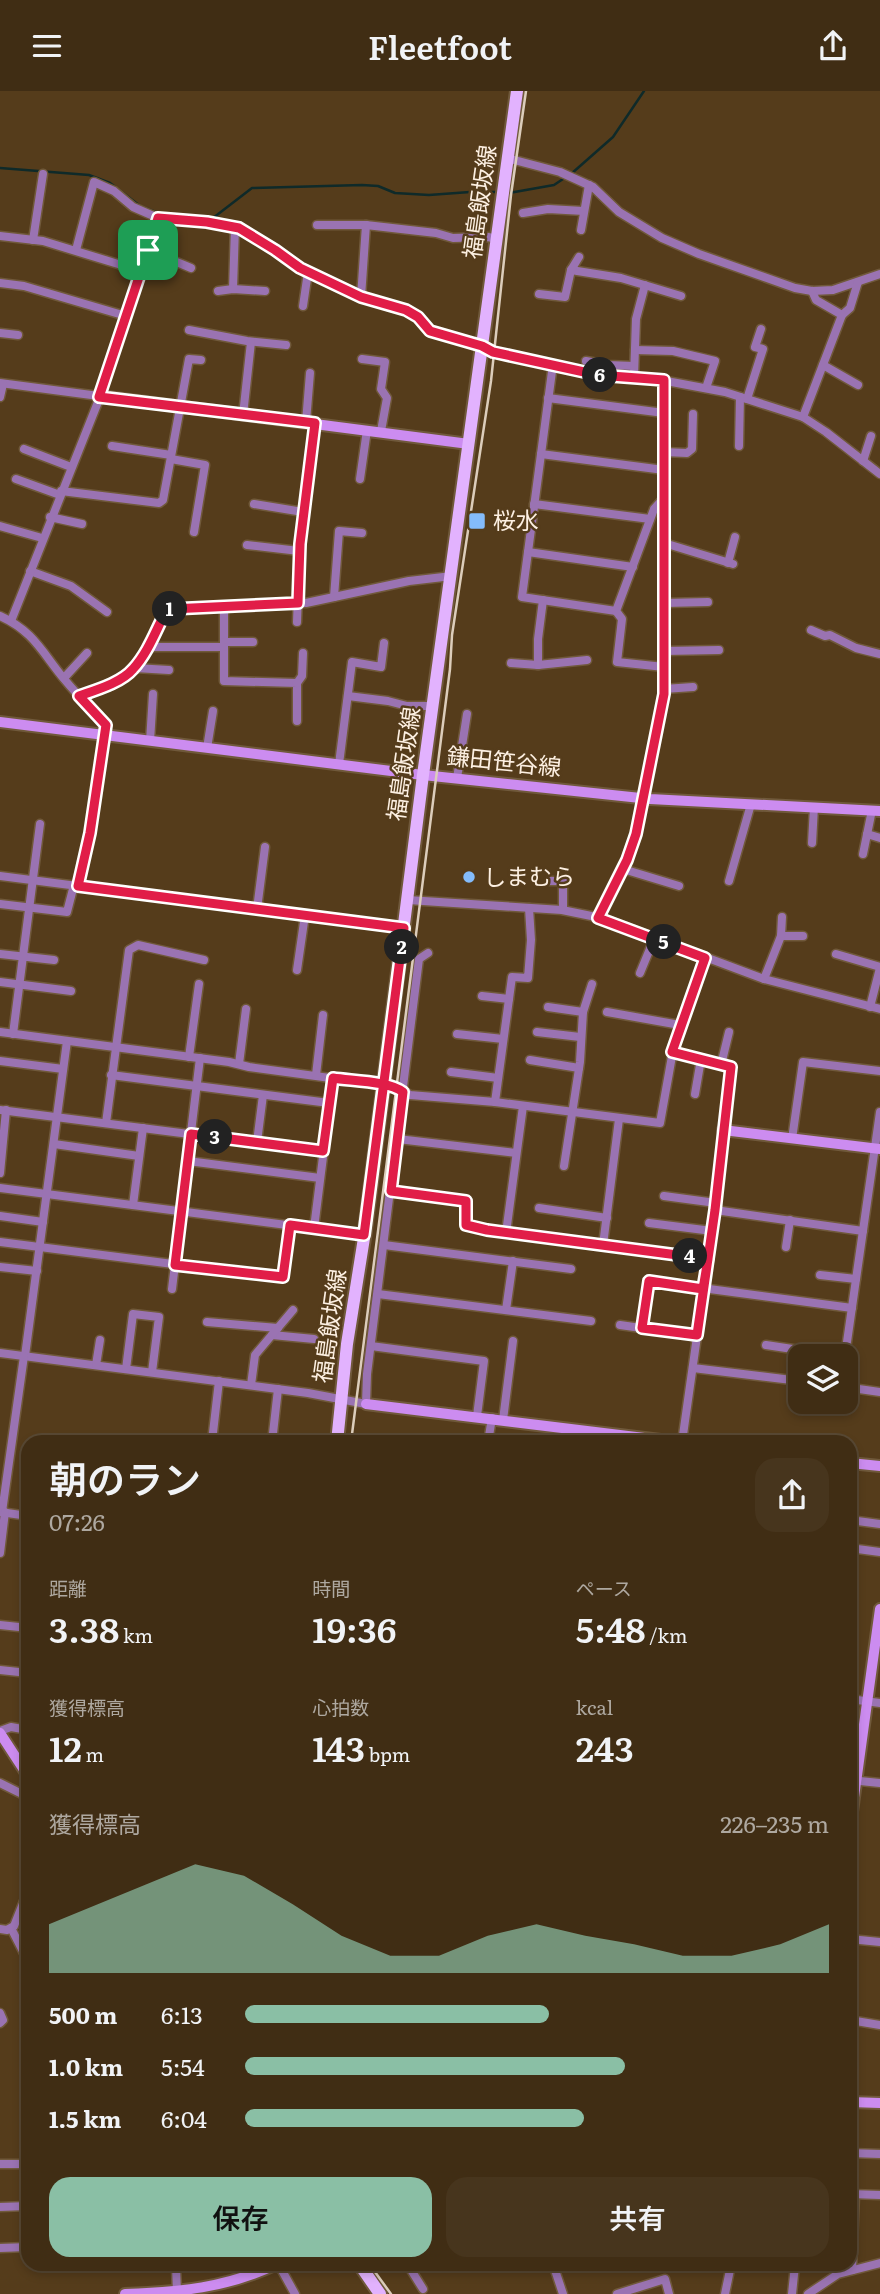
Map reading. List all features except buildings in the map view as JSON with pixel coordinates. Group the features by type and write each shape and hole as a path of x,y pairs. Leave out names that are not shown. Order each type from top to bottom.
{"main road":[{"name":"福島飯坂線","path":"338,1435 347,1343 364,1235 423,775 517,91"},
{"path":"364,2271 380,2294"}],"street":[{"path":"507,158 560,172 589,185 619,212 662,237 699,254 795,288 812,291 833,290 880,274"},
{"path":"33,240 43,174"},
{"path":"76,250 94,182 114,191 133,207 158,218 235,227 308,272 361,297 406,310 418,317 430,331 482,346 493,352 598,375 664,380 706,388 803,417 880,474"},
{"path":"581,230 589,185"},
{"path":"523,213 548,209 584,211"},
{"path":"11,621 99,397 158,218"},
{"path":"317,225 366,225 436,233 453,238 497,239"},
{"path":"361,297 366,225"},
{"path":"233,289 235,227"},
{"path":"0,236 76,250 141,271"},
{"path":"148,250 191,268"},
{"path":"539,294 565,297 571,270 579,257"},
{"path":"571,270 607,275 681,296"},
{"path":"303,306 308,272"},
{"path":"803,417 842,315 850,308 858,282"},
{"path":"0,283 24,286 126,316"},
{"path":"634,377 636,319 645,285"},
{"path":"218,291 265,291"},
{"path":"812,291 816,300 842,315"},
{"path":"739,446 743,398 763,349 755,347 761,329"},
{"path":"189,330 251,342 286,345"},
{"path":"0,333 18,335"},
{"path":"243,415 251,342"},
{"path":"635,351 673,351 715,361 706,388"},
{"path":"16,479 60,493 159,503 163,500 189,359 201,359"},
{"path":"362,359 385,362 381,389 387,398 381,431"},
{"path":"586,361 635,366"},
{"path":"552,364 522,597 616,611 622,619 617,662 664,667"},
{"path":"823,365 858,385"},
{"path":"297,622 299,551 310,423 310,373"},
{"path":"598,918 623,869 636,834 664,689 664,380"},
{"path":"0,397 1,384 469,444"},
{"path":"548,398 664,413"},
{"path":"664,452 687,453 692,449 693,414"},
{"path":"360,479 368,430"},
{"path":"863,461 872,436"},
{"path":"112,446 205,465 194,532"},
{"path":"24,449 71,467"},
{"path":"541,454 664,470"},
{"path":"616,611 654,509 664,498"},
{"path":"254,504 303,512"},
{"path":"534,504 650,519"},
{"path":"50,517 82,524"},
{"path":"0,526 42,538"},
{"path":"334,597 339,531 362,533"},
{"path":"664,543 730,563 735,537"},
{"path":"247,545 299,551"},
{"path":"528,552 633,567"},
{"path":"30,571 71,586 107,612"},
{"path":"79,696 104,687 135,668 166,611 171,609 298,603 408,581 452,576"},
{"path":"538,664 543,600"},
{"path":"664,603 708,602"},
{"path":"224,606 224,681 297,683"},
{"path":"0,616 11,621 40,645 64,678 106,725 90,833 67,912 0,904"},
{"path":"811,630 880,655"},
{"path":"148,647 253,642"},
{"path":"339,764 352,662 381,667 384,643"},
{"path":"664,651 719,650"},
{"path":"64,678 87,653"},
{"path":"297,721 297,683 302,675 303,653"},
{"path":"511,663 587,660"},
{"path":"135,668 169,670"},
{"path":"664,689 693,687"},
{"path":"150,741 153,694"},
{"path":"348,696 407,706 433,706"},
{"path":"207,748 213,711"},
{"path":"457,779 467,714"},
{"name":"鎌田笹谷線","path":"0,722 423,775 643,799 876,810"},
{"path":"729,881 751,804"},
{"path":"812,843 814,807"},
{"path":"863,854 876,810"},
{"path":"13,1034 40,824"},
{"path":"867,834 880,838"},
{"path":"257,909 265,847"},
{"path":"623,869 679,886"},
{"path":"0,876 404,928"},
{"path":"550,881 563,881 562,910"},
{"path":"408,900 562,910 598,918 764,979 880,1009"},
{"path":"495,1102 512,977 528,978 530,908"},
{"path":"297,969 305,915"},
{"path":"764,979 781,936 782,917"},
{"path":"781,936 803,936"},
{"path":"640,972 654,939"},
{"path":"106,1123 129,950 138,944 204,960"},
{"path":"366,1404 419,959 428,953"},
{"path":"0,954 54,960"},
{"path":"836,954 880,968 870,1007"},
{"path":"0,1032 189,1056 397,1087 410,1095 495,1102 660,1123 672,1052 705,958"},
{"path":"0,982 71,991"},
{"path":"189,1056 199,984"},
{"path":"564,1165 579,1068 583,1012 592,984"},
{"path":"482,996 509,999"},
{"path":"548,1007 583,1012"},
{"path":"239,1064 247,1009"},
{"path":"607,1012 680,1025"},
{"path":"316,1076 323,1015"},
{"path":"537,1032 580,1037"},
{"path":"721,1065 729,1032"},
{"path":"457,1034 503,1039"},
{"path":"0,1553 2,1512 67,1041"},
{"path":"672,1052 731,1067 716,1206 693,1368 680,1435"},
{"path":"172,1289 200,1058"},
{"path":"695,1094 701,1059"},
{"path":"530,1060 579,1068"},
{"path":"0,1061 63,1069"},
{"path":"792,1139 803,1062 880,1071"},
{"path":"451,1072 498,1078"},
{"path":"111,1075 329,1103"},
{"path":"314,1229 333,1078"},
{"path":"257,1142 263,1095"},
{"path":"506,1233 523,1106"},
{"path":"0,1173 3,1110 323,1151"},
{"path":"847,1344 877,1149 880,1112"},
{"path":"603,1245 619,1119"},
{"path":"133,1205 143,1128"},
{"path":"723,1130 877,1149"},
{"path":"398,1139 516,1153"},
{"path":"54,1145 139,1156"},
{"path":"188,1161 320,1178"},
{"path":"0,1188 364,1235"},
{"path":"391,1191 466,1201 466,1225 506,1233 708,1259"},
{"path":"664,1196 863,1231"},
{"path":"539,1208 607,1218"},
{"path":"0,1216 43,1222"},
{"path":"786,1247 790,1220"},
{"path":"649,1223 712,1231"},
{"path":"0,1242 283,1277 290,1225"},
{"path":"384,1245 571,1269"},
{"path":"506,1310 513,1261"},
{"path":"0,1267 37,1271"},
{"path":"820,1275 856,1279"},
{"path":"642,1328 649,1281 852,1308"},
{"path":"377,1294 591,1321"},
{"path":"251,1385 255,1355 293,1310"},
{"path":"126,1369 132,1314 159,1317 152,1372"},
{"path":"207,1322 314,1339"},
{"path":"620,1325 697,1335"},
{"path":"96,1365 100,1340"},
{"path":"491,1435 497,1419 513,1341"},
{"path":"766,1345 788,1348"},
{"path":"371,1346 484,1361 477,1416"},
{"path":"0,1353 251,1385 366,1404 624,1435"},
{"path":"693,1368 788,1380"},
{"path":"213,1435 219,1381"},
{"path":"273,1435 278,1389"},
{"path":"858,1389 880,1392"},
{"path":"857,1464 880,1466"},
{"path":"2,1512 21,1514"},
{"path":"857,1521 880,1524"},
{"path":"857,1549 880,1552"},
{"path":"857,1762 880,1609"},
{"path":"0,1625 21,1627"},
{"path":"0,1670 21,1672"},
{"path":"857,1700 880,1703"},
{"path":"21,1729 11,1727 0,1732 21,1765"},
{"path":"857,1780 880,1783"},
{"path":"0,1783 21,1794"},
{"path":"0,1929 7,1930 14,1926 21,1908"},
{"path":"11,1928 21,1947"},
{"path":"857,1940 880,1942"},
{"path":"0,2013 3,2020 0,2023"},
{"path":"857,2021 880,2025"},
{"path":"857,2102 880,2103"},
{"path":"857,2153 880,2154"},
{"path":"0,2164 21,2164"},
{"path":"857,2194 880,2195"},
{"path":"0,2207 21,2206"},
{"path":"0,2248 21,2247"},
{"path":"857,2269 880,2263"},
{"path":"176,2271 177,2293"},
{"path":"125,2294 177,2293 225,2284 261,2271"},
{"path":"281,2271 295,2294"},
{"path":"413,2271 423,2289"},
{"path":"555,2271 563,2294"},
{"path":"725,2294 730,2271"},
{"path":"792,2294 794,2271"},
{"path":"808,2294 838,2274 848,2271"},
{"path":"617,2294 665,2279 669,2294"}],"waterway":[{"path":"571,174 613,137 644,91"},
{"path":"0,168 89,175 110,183 140,206 158,213 213,218 252,188 362,185 378,186 395,193 429,195 499,192"},
{"path":"509,193 554,185 566,177"}],"railway":[{"path":"352,1435 450,669 452,635 491,381 511,195 526,91"},
{"path":"374,2271 391,2294"}],"place":[{"name":"桜水","path":"477,521"},
{"name":"しまむら","path":"469,877"}],"route":[{"path":"148,250 99,397 315,423 300,544 298,603 166,611 135,668 104,687 79,696 106,725 90,833 78,886 404,928 383,1085 364,1235 290,1225 283,1277 175,1265 191,1134 323,1151 333,1078 383,1085 397,1087 403,1092 391,1191 466,1201 466,1225 487,1230 708,1259 703,1289 649,1281 642,1328 697,1335 703,1289 708,1259 715,1210 731,1067 672,1052 705,958 598,918 627,860 636,834 664,694 664,380 598,375 493,352 482,346 430,331 418,317 406,310 361,297 300,268 239,228 158,218 148,250"}]}
